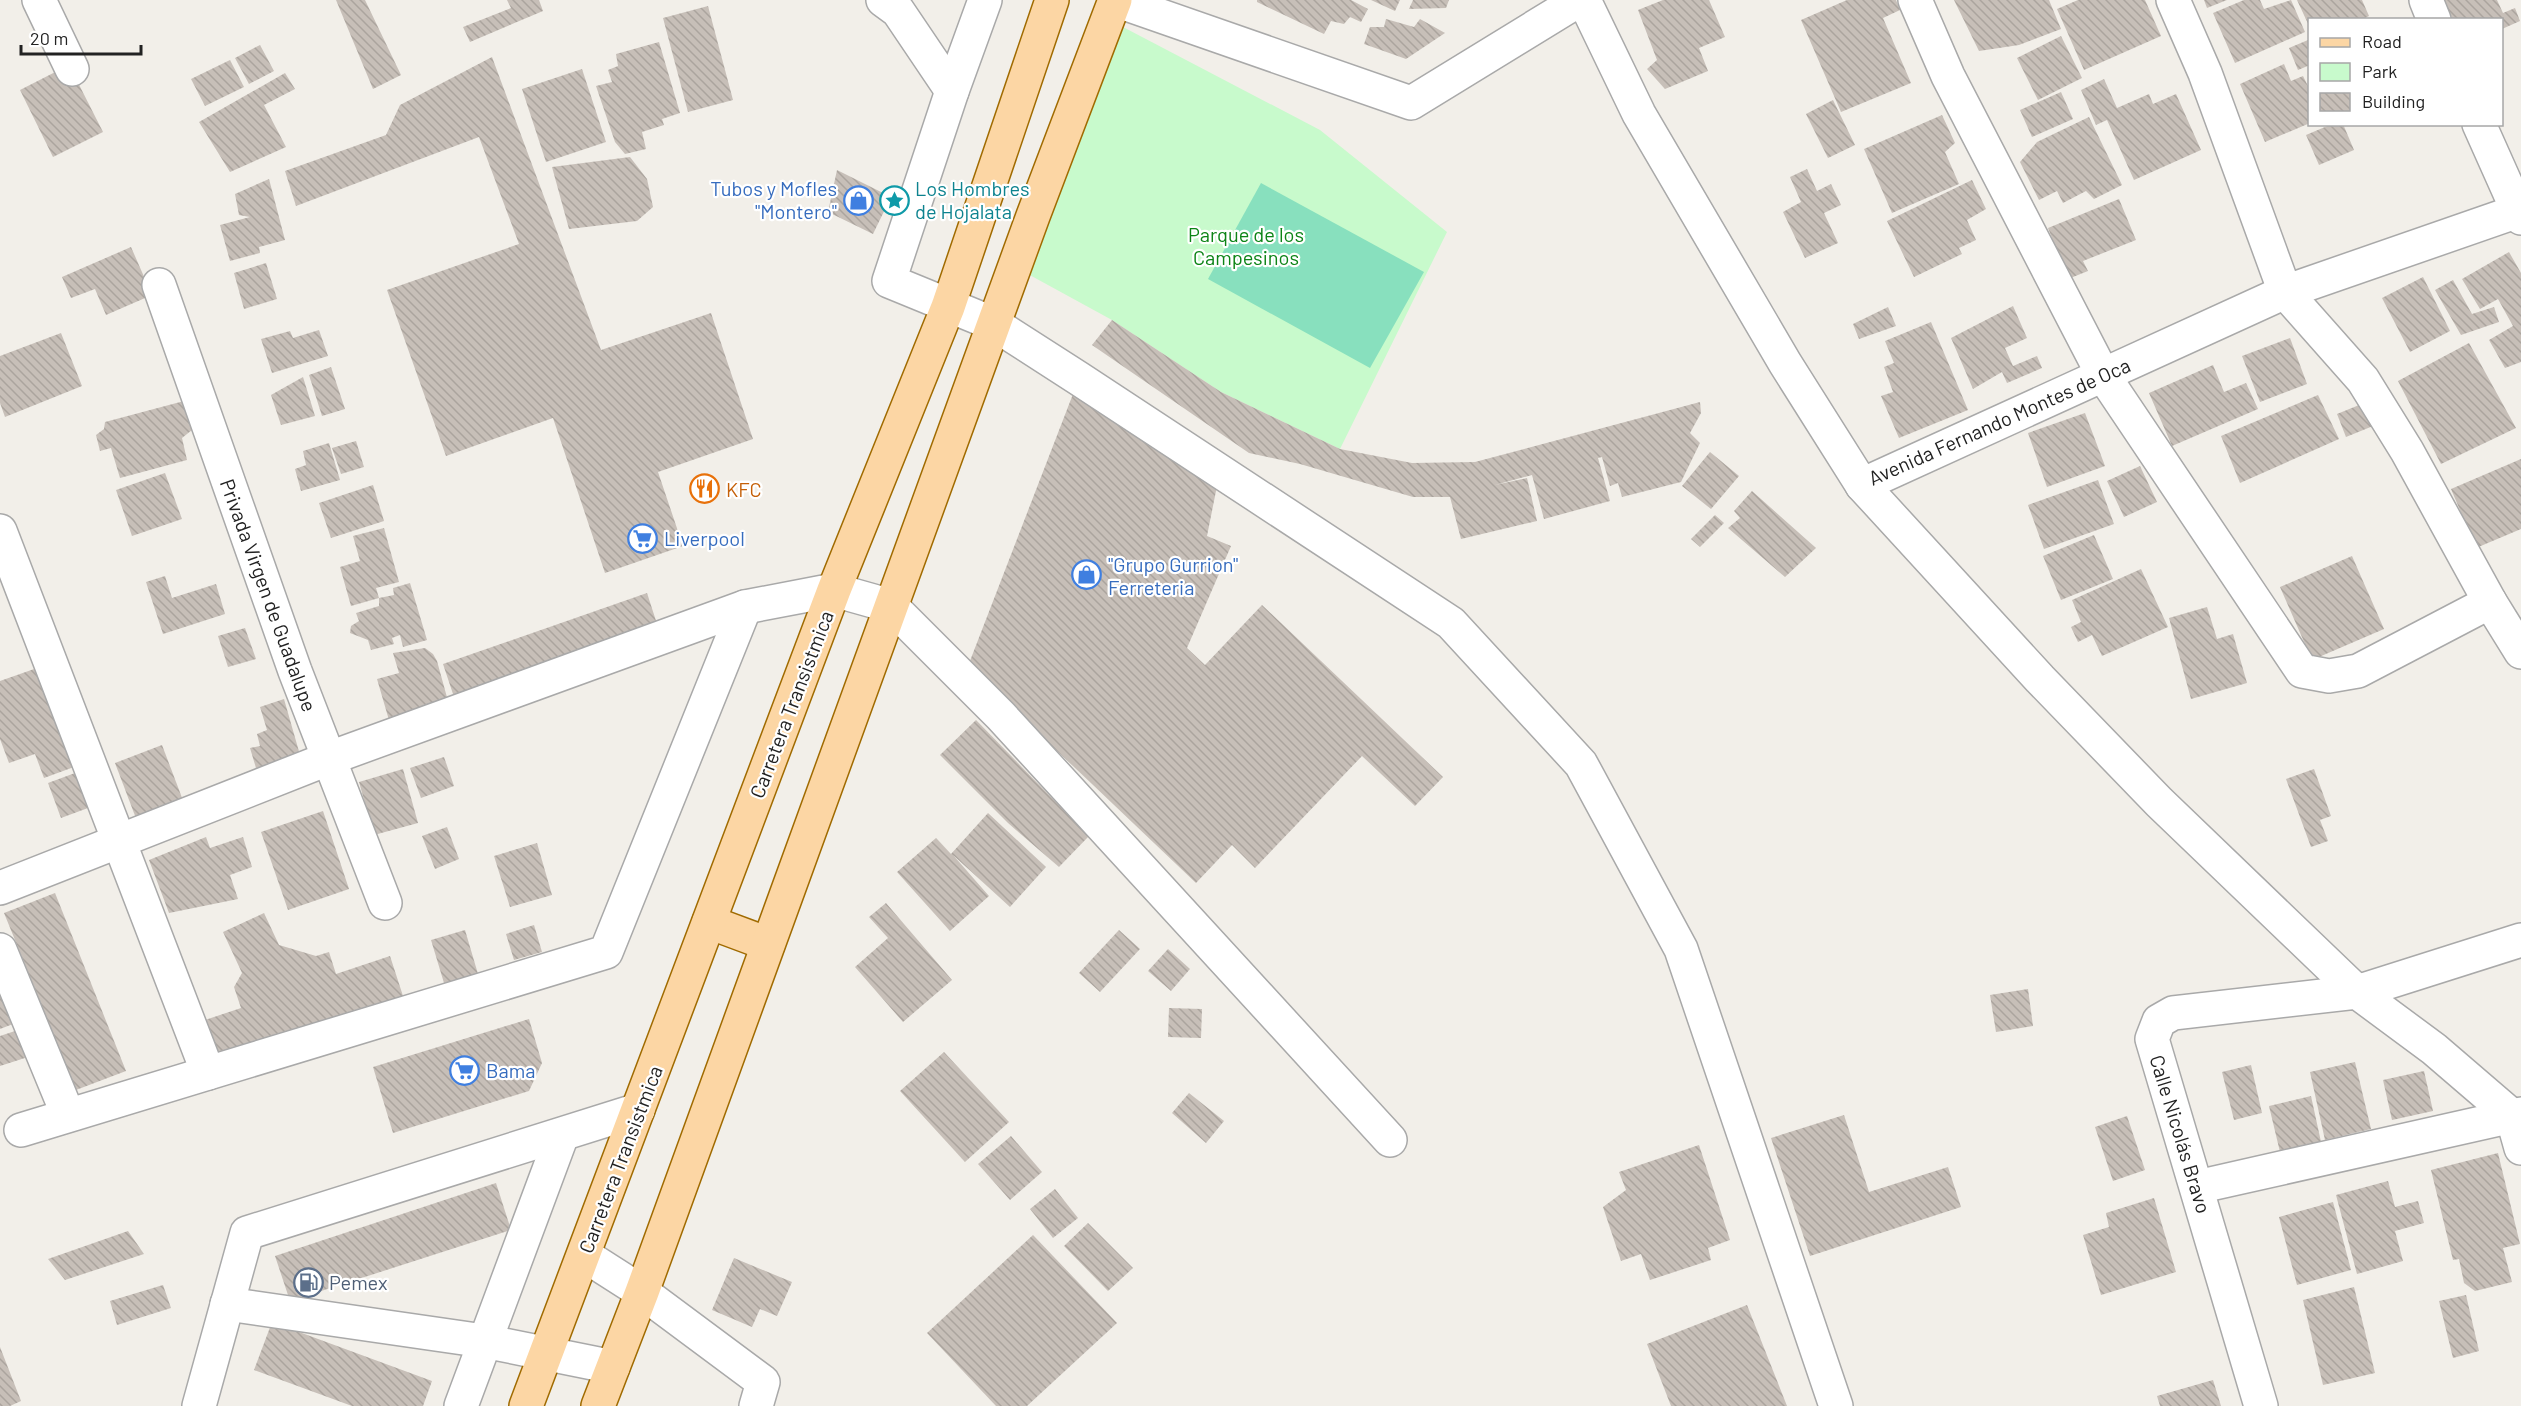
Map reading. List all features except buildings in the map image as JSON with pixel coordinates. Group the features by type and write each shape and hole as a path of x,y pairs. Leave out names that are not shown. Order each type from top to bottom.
{"main road":[{"name":"Carretera Transistmica","path":"526,1406 834,590 948,307 1052,0"},
{"path":"597,1406 642,1293 993,324 1115,0"},
{"path":"709,922 768,944"}],"street":[{"path":"39,0 72,69"},
{"path":"883,0 897,11 952,91"},
{"path":"985,0 952,91 889,281 993,324 1451,623 1581,764 1681,949 1836,1406"},
{"path":"1115,0 1411,103 1579,0"},
{"name":"Avenida Fernando Montes de Oca","path":"1584,0 1639,114 1785,363 1863,485 2285,292 2520,214"},
{"path":"1915,0 1948,76 2103,375 2302,671 2329,676 2358,671 2490,602"},
{"path":"2173,0 2205,73 2285,292 2363,380 2407,451 2490,602 2521,652"},
{"path":"2426,0 2433,18"},
{"path":"2480,126 2520,214"},
{"name":"Privada Virgen de Guadalupe","path":"159,285 295,671 385,903"},
{"path":"1863,485 2040,679 2151,794 2357,992 2434,1049 2516,1115 2521,1148"},
{"path":"0,531 208,1073"},
{"path":"0,888 330,758 745,607 834,590 891,606 1000,716 1390,1140"},
{"path":"21,1130 606,952 745,607"},
{"name":"Calle Nicolás Bravo","path":"2261,1406 2152,1039 2159,1021 2173,1013 2357,992 2521,940"},
{"path":"0,950 68,1115"},
{"path":"203,1405 246,1233 638,1110"},
{"path":"2197,1187 2516,1115"},
{"path":"461,1406 562,1135"},
{"path":"584,1255 642,1293 763,1382 756,1406"},
{"path":"227,1304 484,1341 613,1367"}],"green space":[{"name":"Parque de los Campesinos","path":"1123,27 1320,130 1447,232 1340,449 1221,392 1112,320 1026,273"},
{"path":"1261,183 1424,272 1370,368 1208,279"}],"place":[{"name":"Tubos y Mofles \"Montero\"","path":"858,200"},
{"name":"Los Hombres de Hojalata","path":"894,200"},
{"name":"KFC","path":"705,489"},
{"name":"Liverpool","path":"643,538"},
{"name":"\"Grupo Gurrion\" Ferreteria","path":"1087,575"},
{"name":"Bama","path":"465,1070"},
{"name":"Pemex","path":"308,1282"}]}
